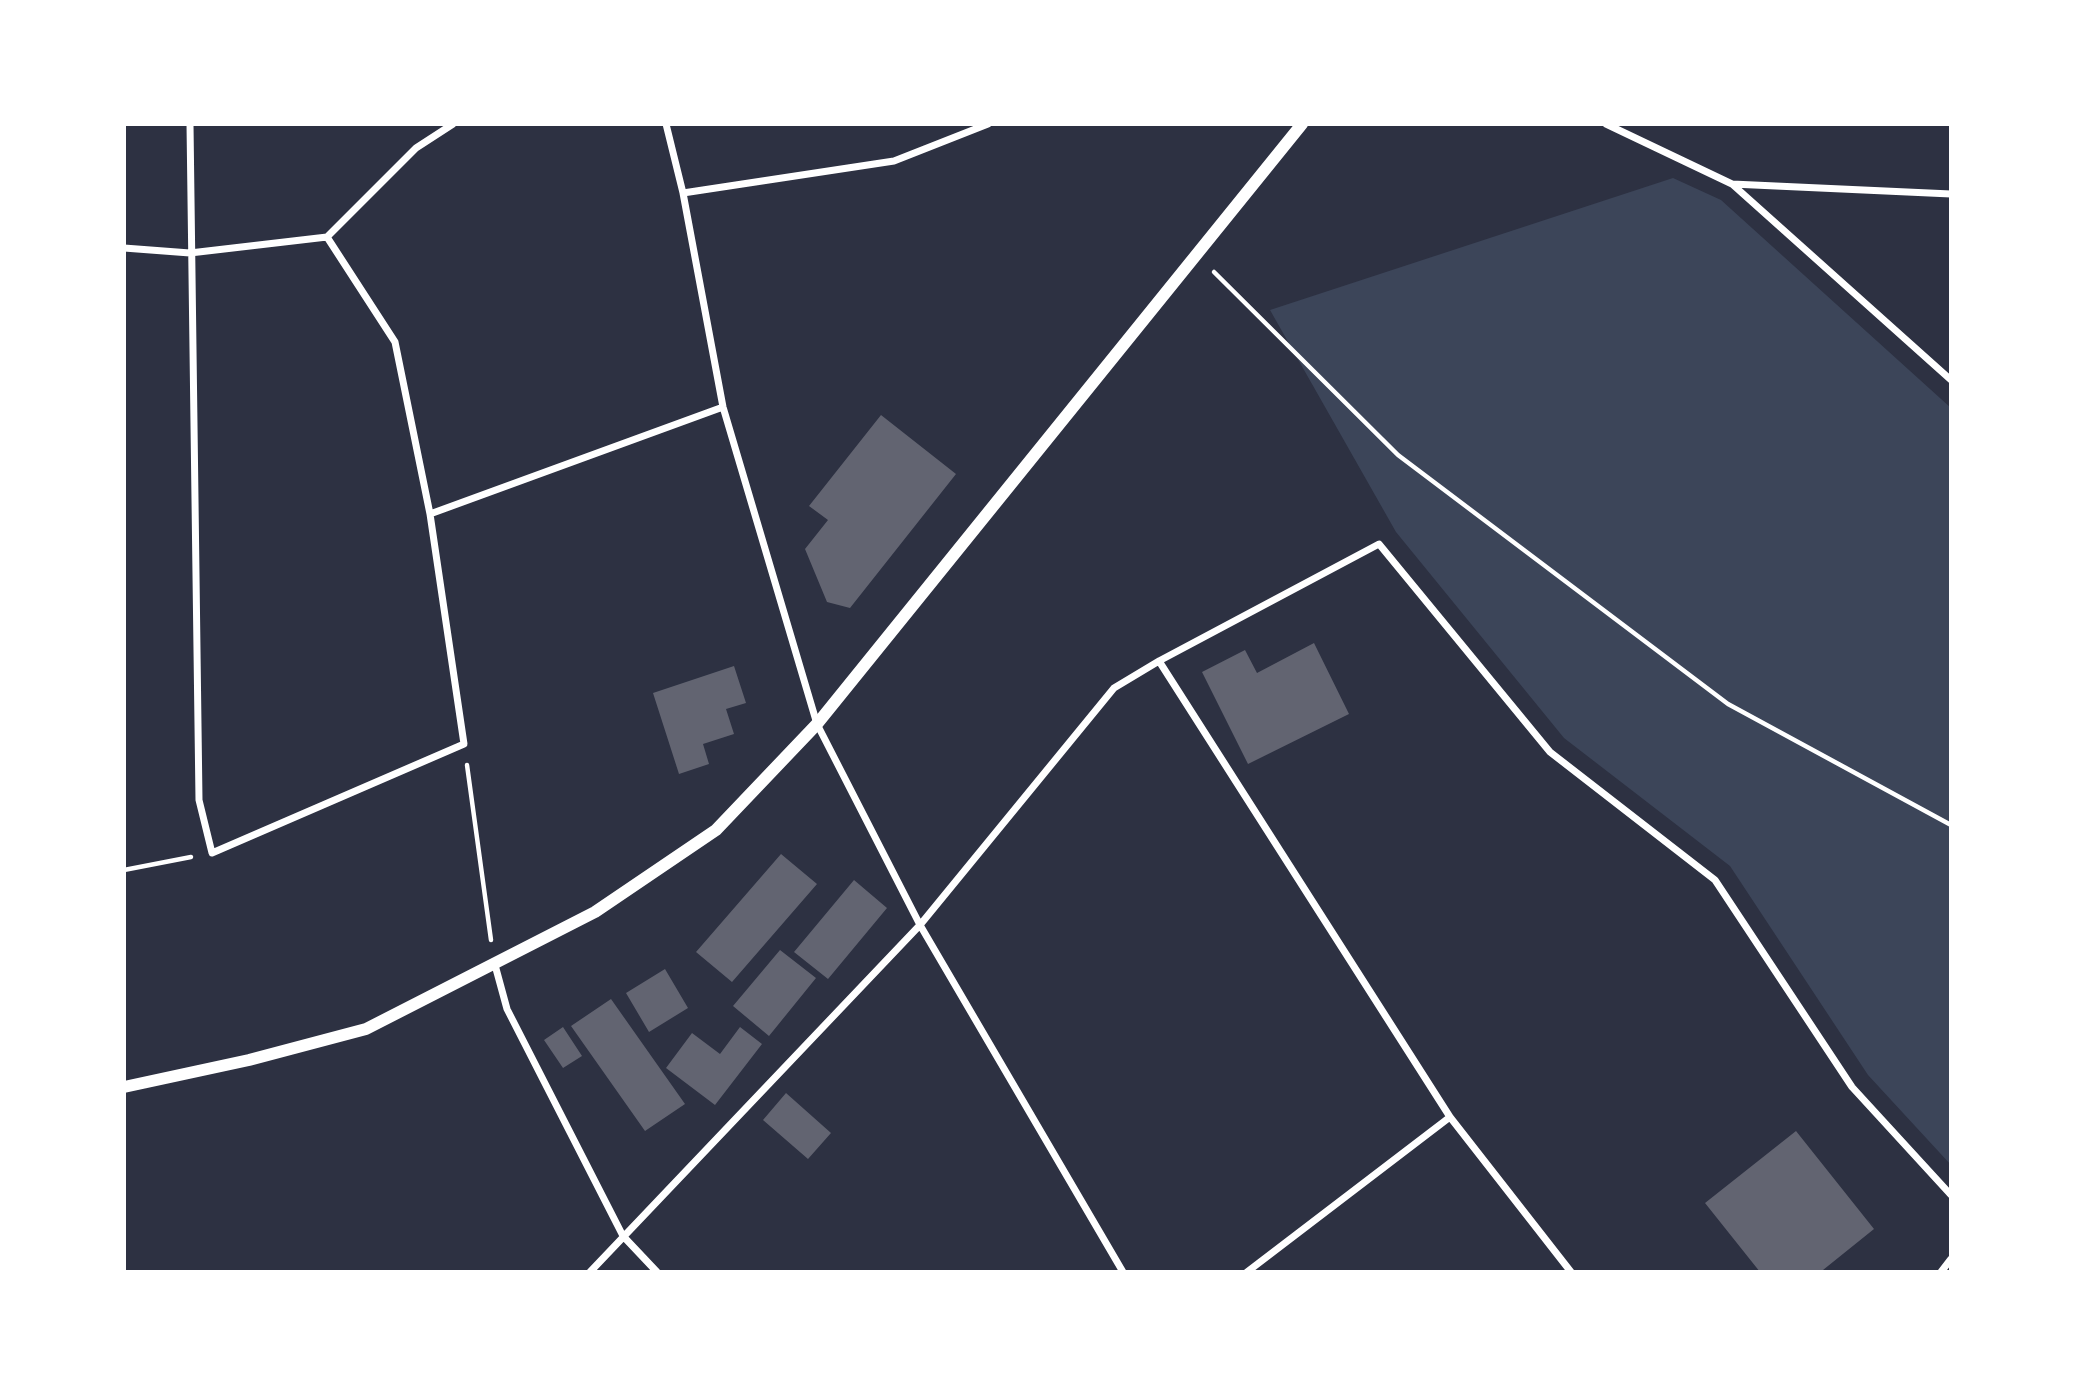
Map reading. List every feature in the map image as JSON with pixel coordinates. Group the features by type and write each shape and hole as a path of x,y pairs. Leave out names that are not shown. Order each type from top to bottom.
{"street":[{"path":"190,124 199,800 212,853 464,744 430,514 395,342 327,237"},
{"path":"124,248 190,253 327,237 416,148 453,124"},
{"path":"666,124 723,407 817,724 920,925 1123,1272"},
{"path":"682,193 894,161 988,124"},
{"path":"124,1087 249,1060 366,1029 596,912 716,830 817,724 1302,124"},
{"path":"1606,124 1732,184 1951,380"},
{"path":"1732,184 1951,194"},
{"path":"430,514 723,407"},
{"path":"590,1272 920,925 1114,688 1159,661 1379,544 1550,752 1715,880 1852,1087 1951,1195"},
{"path":"1159,661 1450,1117 1571,1272"},
{"path":"495,965 507,1009 623,1236 657,1272"},
{"path":"1247,1272 1450,1117"},
{"path":"1941,1272 1951,1259"}],"path":[{"path":"1197,255 1398,455 1530,555 1728,704 1951,825"},
{"path":"464,744 495,965"},
{"path":"124,870 212,853"}],"shaded area":[{"path":"1673,178 1721,200 1951,408 1951,1165 1868,1075 1730,866 1564,738 1396,532 1270,310"}],"building":[{"path":"881,415 956,474 850,608 827,602 805,549 828,520 809,506"},
{"path":"1314,643 1349,714 1248,764 1202,672 1245,650 1257,673"},
{"path":"734,666 746,703 726,709 734,734 703,744 709,764 679,774 653,693"},
{"path":"781,854 817,884 732,982 696,952"},
{"path":"854,880 887,908 828,979 794,952"},
{"path":"780,950 816,978 769,1036 733,1006"},
{"path":"665,969 688,1008 649,1032 626,993"},
{"path":"611,999 685,1104 645,1131 571,1026"},
{"path":"563,1027 582,1056 563,1068 544,1040"},
{"path":"740,1027 762,1044 715,1105 666,1068 692,1033 720,1054"},
{"path":"786,1093 831,1133 808,1159 763,1120"},
{"path":"1796,1131 1874,1229 1823,1270 1825,1272 1760,1272 1705,1203"}]}
